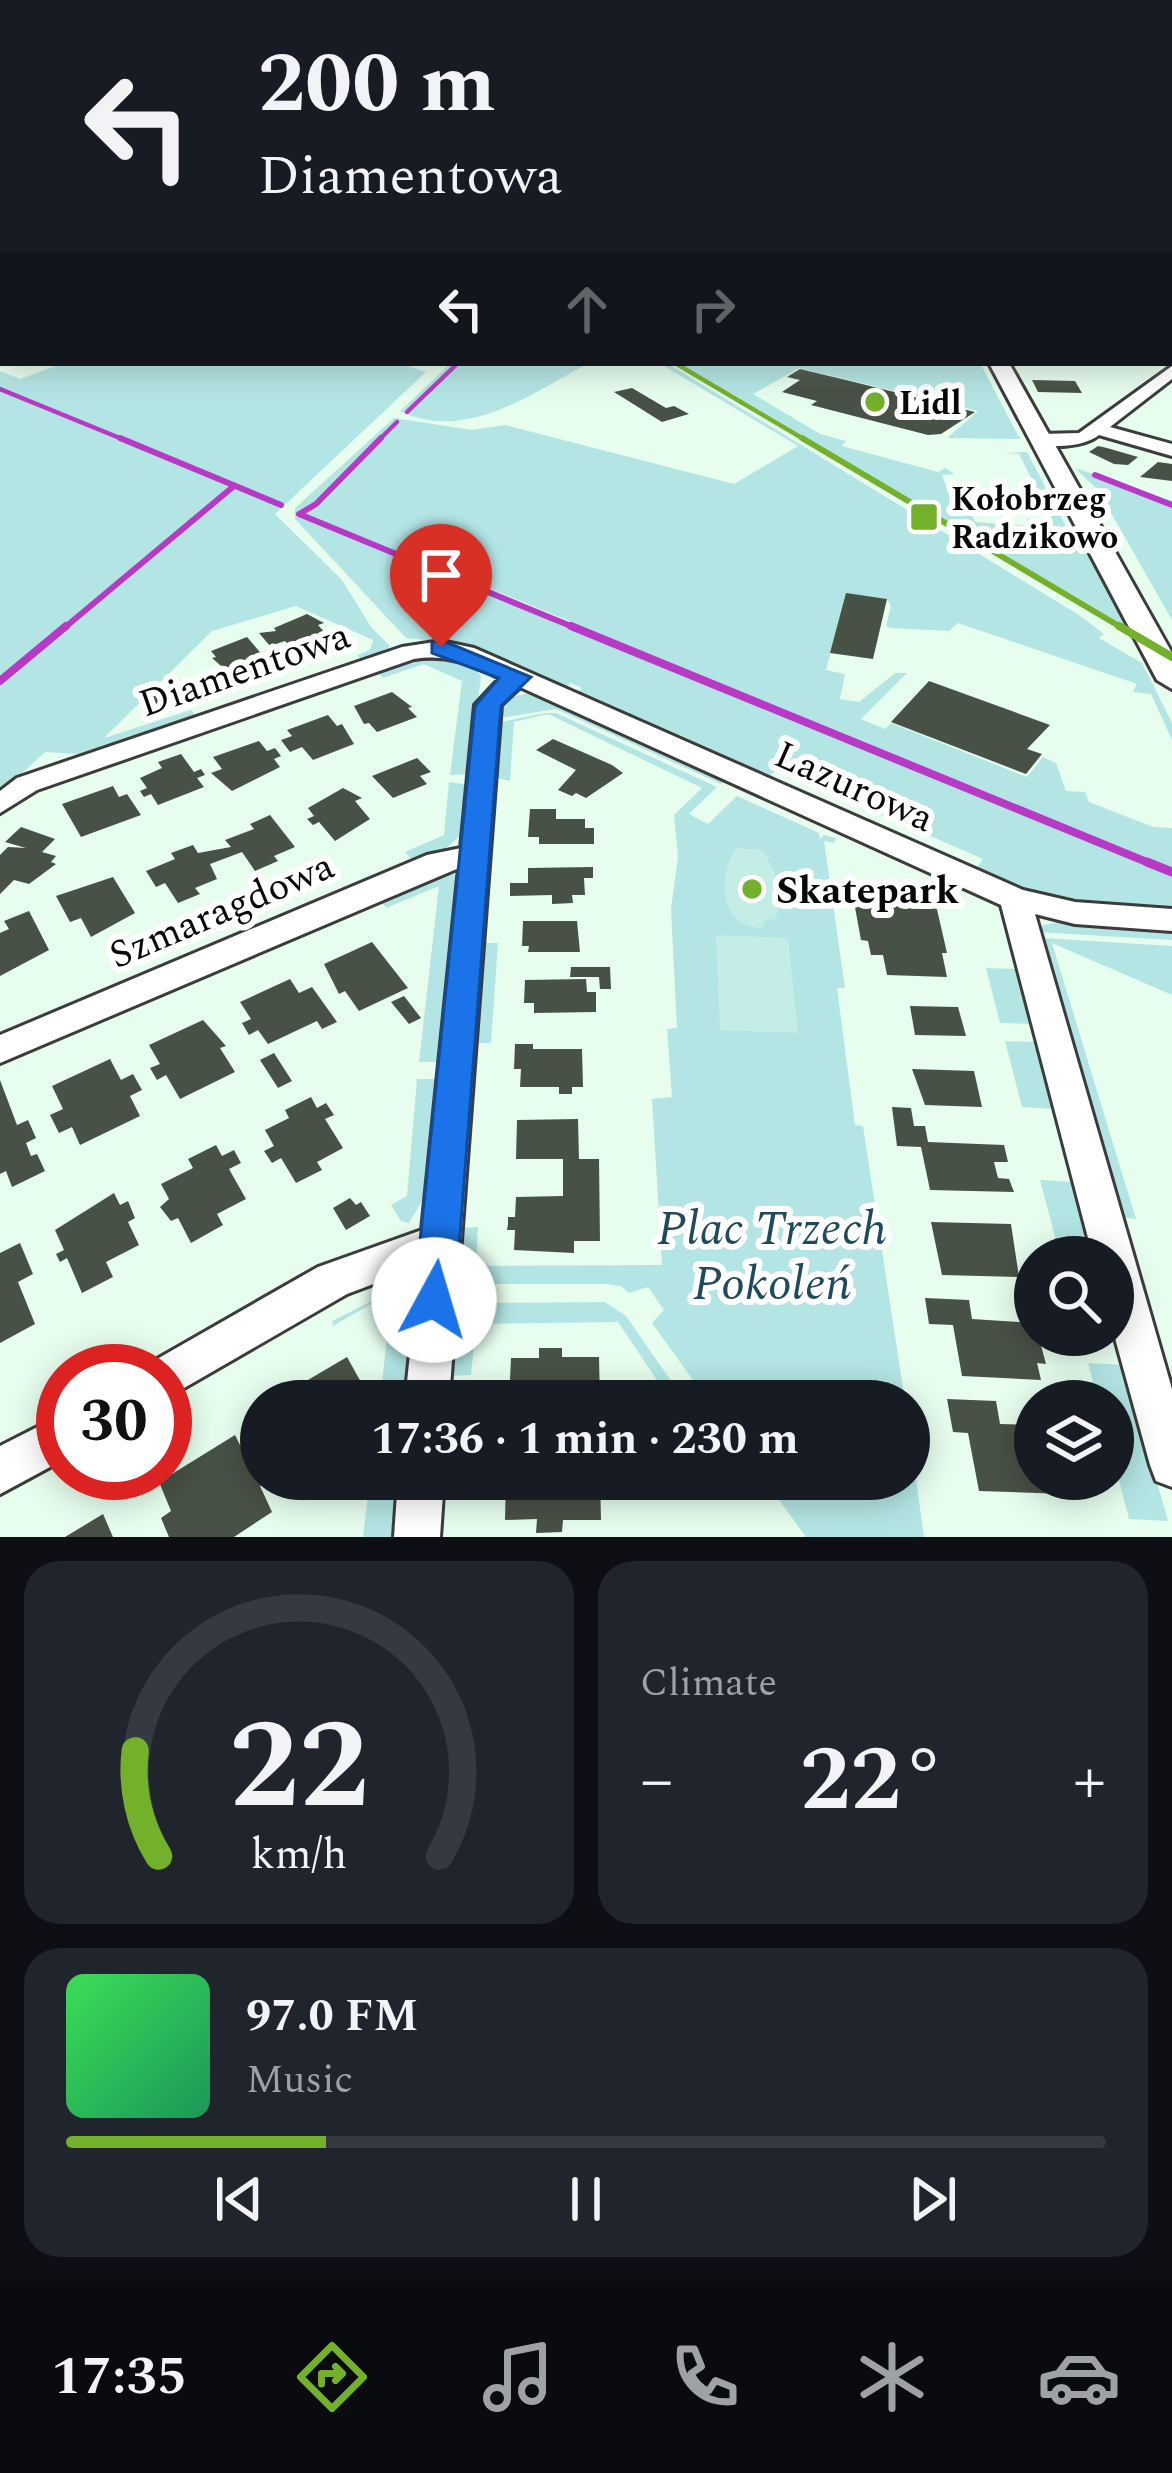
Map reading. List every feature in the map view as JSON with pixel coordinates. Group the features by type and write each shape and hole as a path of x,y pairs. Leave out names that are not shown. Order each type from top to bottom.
{"street":[{"path":"1000,366 1172,680"},
{"path":"1042,440 1078,439 1172,370"},
{"path":"1096,429 1172,450"},
{"name":"Diamentowa","path":"0,804 27,784 421,649 451,649 519,677"},
{"path":"429,1380 488,706 500,688 519,677"},
{"name":"Lazurowa","path":"519,677 1015,898 1075,913 1172,920"},
{"name":"Szmaragdowa","path":"0,1050 437,862 478,854"},
{"path":"1015,898 1107,1236"},
{"path":"192,1363 365,1264 401,1250 440,1244"},
{"path":"1134,1331 1172,1465"},
{"path":"0,1471 36,1451"},
{"path":"417,1537 420,1500"}],"green space":[{"path":"56,366 407,366 426,372 275,514 342,580 371,627 390,646 381,656 363,662 357,655 370,650 373,640 296,606 212,631 104,738 191,710 198,719 93,755 45,752 0,793 0,371 20,379"},
{"path":"448,366 584,366 522,400 474,418 425,419 400,411"},
{"path":"664,366 672,366 1079,615 1104,634 1099,638 1142,663 1172,723 1172,740 1151,694 1133,692 1137,684 958,623 949,631 891,628 886,626 891,606 887,599 846,594 826,670 845,674 840,699 859,702 895,673 907,673 861,719 885,729 891,723 1027,777 1043,757 1056,763 1066,791 1085,792 1089,802 1153,827 1172,828 1172,868 491,589 487,594 1172,876 1172,911 1044,900 974,872 983,859 777,769 765,780 576,694 582,688 571,683 563,689 460,644 406,638 295,519 295,508 394,418 472,430 505,425 734,484 798,446"},
{"path":"685,366 982,366 1020,439 947,438 978,411 799,368 753,394 820,434 846,441 842,446 938,472 945,468 955,474 942,475 949,494 964,495 975,522 1028,526 1027,519 1052,519 1019,454 1005,453 1027,452 1079,551 1090,552 1130,629"},
{"path":"1075,468 1172,501 1172,620 1098,490"},
{"path":"425,654 471,663 481,677 468,774 450,775 462,681 424,664 383,678 375,670"},
{"path":"534,692 727,779 721,784 556,709 500,718 505,699"},
{"name":"Plac Trzech Pokoleń","path":"545,713 556,713 717,787 689,814 708,824 737,796 819,833 820,839 824,835 836,838 834,843 824,841 845,988 837,988 855,1125 863,1126 902,1380 693,1380 652,1323 664,1310 648,1287 629,1293 621,1286 606,1284 478,1284 470,1268 455,1267 458,1228 478,1227 476,1266 662,1265 652,1099 672,1097 667,1029 677,1028 671,909 678,857 674,815 702,788 548,714 514,722 510,781 496,778 500,722"},
{"path":"449,782 471,785 467,829 441,853 415,863 405,852 444,835"},
{"path":"446,870 460,878 442,1062 419,1062 439,886 386,908 379,898"},
{"path":"1043,925 1172,929 1172,940 1036,932"},
{"path":"1042,938 1172,946 1172,995 1052,943 1136,1219 1115,1216 1035,943"},
{"path":"483,943 498,943 491,1043 473,1043"},
{"path":"986,968 1015,969 1032,1024 1000,1023"},
{"path":"1005,1041 1035,1042 1053,1109 1022,1107"},
{"path":"417,1079 440,1079 428,1191 409,1223 401,1221 391,1205 407,1196"},
{"path":"1040,1180 1073,1182 1089,1236 1055,1236"},
{"path":"382,1296 417,1309 410,1380 382,1380 390,1310 373,1303 333,1326 332,1321"},
{"path":"605,1302 626,1316 670,1380 657,1380 618,1322 476,1324 471,1375 447,1376 451,1321 470,1321 471,1312 482,1303"},
{"path":"1088,1363 1124,1365 1128,1380 1092,1380"},
{"path":"1134,1400 1168,1521 1129,1519 1124,1500 1134,1500"},
{"path":"367,1500 400,1500 396,1537 363,1537"},
{"path":"779,1500 919,1500 924,1537 806,1537"}],"shaded area":[{"name":"Skatepark","path":"736,848 762,850 775,875 775,919 765,920 762,928 736,918 725,897 726,872"},
{"path":"716,935 788,938 798,1033 720,1030"}],"building":[{"name":"Lidl","path":"800,369 975,412 941,434 928,435 811,405 817,401 782,392 800,380 787,377"},
{"path":"1032,380 1075,381 1082,393 1038,392"},
{"path":"632,388 666,408 674,406 689,414 662,422 614,392"},
{"path":"1098,446 1138,457 1128,465 1114,464 1089,452"},
{"path":"1158,462 1172,464 1172,481 1140,477"},
{"path":"846,593 887,599 873,659 830,653"},
{"path":"307,614 324,623 318,625 326,634 292,649 285,641 270,646 259,633 276,631 274,628"},
{"path":"247,637 264,657 228,672 212,658 216,657 211,651"},
{"path":"190,679 204,696 161,712 151,697"},
{"path":"929,681 1050,725 1027,749 1042,754 1026,774 891,722"},
{"path":"392,692 417,717 377,732 364,724 354,706"},
{"path":"328,715 337,726 342,724 354,744 313,760 302,747 290,752 281,740 292,736 287,730"},
{"path":"553,739 623,773 586,798 558,790 576,770 536,750"},
{"path":"259,741 267,751 275,748 281,756 274,759 280,767 232,791 211,773 222,769 213,757"},
{"path":"181,754 194,772 201,769 205,775 197,778 204,787 158,805 151,794 144,797 140,791 147,788 140,778 162,768 158,762"},
{"path":"417,758 431,772 420,776 427,784 393,798 372,776"},
{"path":"113,786 119,797 127,794 141,815 81,837 62,804"},
{"path":"343,788 362,798 355,801 370,819 335,841 319,822 313,825 307,819 314,816 308,808"},
{"path":"530,809 556,809 556,819 585,819 585,828 594,828 594,844 539,844 539,837 528,837"},
{"path":"270,815 295,847 274,856 278,861 255,871 242,852 210,864 217,879 195,888 200,894 178,903 165,883 156,887 146,871 175,859 171,853 193,845 198,853 231,847 225,840 254,829 250,824"},
{"path":"21,827 55,839 42,852 56,856 51,862 56,864 29,884 14,880 0,894 0,855 8,847 26,848 5,842"},
{"path":"593,867 593,878 584,878 585,895 572,895 573,903 552,904 552,895 510,896 510,883 528,883 528,868"},
{"path":"113,877 135,913 91,937 81,918 70,922 56,896"},
{"path":"852,891 914,892 917,905 936,905 947,953 942,953 947,977 887,975 883,955 871,955 868,941 861,940"},
{"path":"29,911 49,950 0,976 0,933 9,929 4,921"},
{"path":"523,921 577,921 580,952 528,952 529,946 522,946"},
{"path":"372,942 408,988 359,1011 345,991 339,994 324,964"},
{"path":"571,967 610,967 611,989 600,989 599,977 570,977"},
{"path":"290,979 299,993 312,987 337,1022 322,1029 317,1021 268,1044 258,1030 249,1035 242,1023 251,1019 240,1002"},
{"path":"586,979 587,992 596,992 596,1012 534,1013 534,1003 524,1003 525,980"},
{"path":"404,996 421,1018 409,1024 391,1002"},
{"path":"910,1006 958,1007 966,1036 915,1035"},
{"path":"203,1020 226,1046 220,1048 235,1072 180,1099 166,1075 157,1080 150,1068 160,1064 149,1045"},
{"path":"515,1044 533,1044 533,1049 582,1049 583,1087 572,1087 572,1094 559,1094 559,1087 520,1087 521,1069 514,1069"},
{"path":"274,1053 292,1081 278,1088 260,1060"},
{"path":"110,1059 121,1080 133,1074 142,1090 130,1096 140,1116 80,1145 72,1127 59,1133 50,1115 63,1109 52,1086"},
{"path":"912,1069 974,1071 982,1107 925,1105"},
{"path":"0,1080 17,1125 28,1120 36,1138 26,1143 45,1171 12,1187 6,1171 0,1174"},
{"path":"311,1097 317,1108 326,1103 334,1115 325,1119 343,1148 317,1162 322,1170 296,1183 281,1158 272,1163 264,1151 274,1146 265,1130 289,1118 285,1110"},
{"path":"892,1107 911,1108 914,1126 925,1126 928,1142 1004,1145 1008,1162 994,1162 998,1178 1009,1179 1014,1192 930,1190 921,1147 897,1146"},
{"path":"578,1119 579,1159 599,1159 600,1241 574,1241 574,1253 514,1250 515,1230 507,1230 508,1217 515,1217 516,1197 563,1196 563,1159 516,1159 517,1120"},
{"path":"216,1145 222,1156 234,1150 241,1163 229,1169 246,1199 217,1214 223,1225 191,1243 178,1218 171,1221 160,1207 169,1199 161,1184 193,1168 188,1159"},
{"path":"114,1193 120,1205 128,1201 135,1218 128,1222 139,1245 106,1262 113,1277 82,1293 67,1258 60,1262 56,1254 64,1250 55,1230"},
{"path":"350,1198 356,1205 361,1202 370,1216 346,1230 333,1208"},
{"path":"931,1222 1011,1224 1014,1277 942,1275"},
{"path":"20,1243 33,1274 18,1282 35,1324 0,1343 0,1253"},
{"path":"925,1298 969,1300 972,1319 1014,1322 1014,1356 1044,1356 1046,1364 1037,1363 1041,1380 962,1376 953,1325 929,1324"},
{"path":"539,1348 562,1348 562,1357 599,1357 600,1380 510,1380 511,1358 539,1358"},
{"path":"347,1357 360,1380 308,1380"},
{"path":"947,1399 996,1401 1000,1424 1014,1424 1014,1492 979,1491 968,1433 953,1432"},
{"path":"235,1435 240,1445 240,1500 266,1500 272,1512 234,1537 169,1537 161,1518 171,1511 166,1500 192,1500 192,1462"},
{"path":"505,1500 601,1500 601,1520 563,1520 562,1532 536,1533 537,1519 505,1520"},
{"path":"103,1514 113,1537 65,1537"}],"waterway":[{"path":"407,412 455,366"},
{"path":"0,389 127,441"},
{"path":"381,438 397,422"},
{"path":"120,438 281,505"},
{"path":"301,513 316,504 381,438"},
{"path":"378,441 381,438"},
{"path":"1095,475 1172,505"},
{"path":"63,629 234,486"},
{"path":"299,514 578,629"},
{"path":"0,681 66,626"},
{"path":"571,626 1154,865"},
{"path":"1147,862 1172,872"}],"railway":[{"path":"680,366 807,441"},
{"path":"802,438 1124,629"},
{"path":"1119,626 1172,657"}],"place":[{"name":"Lidl","path":"875,402"},
{"name":"Kołobrzeg Radzikowo","path":"924,517"},
{"name":"Skatepark","path":"752,889"}],"route":[{"path":"434,1300 488,706 500,688 519,677 441,647"}]}
